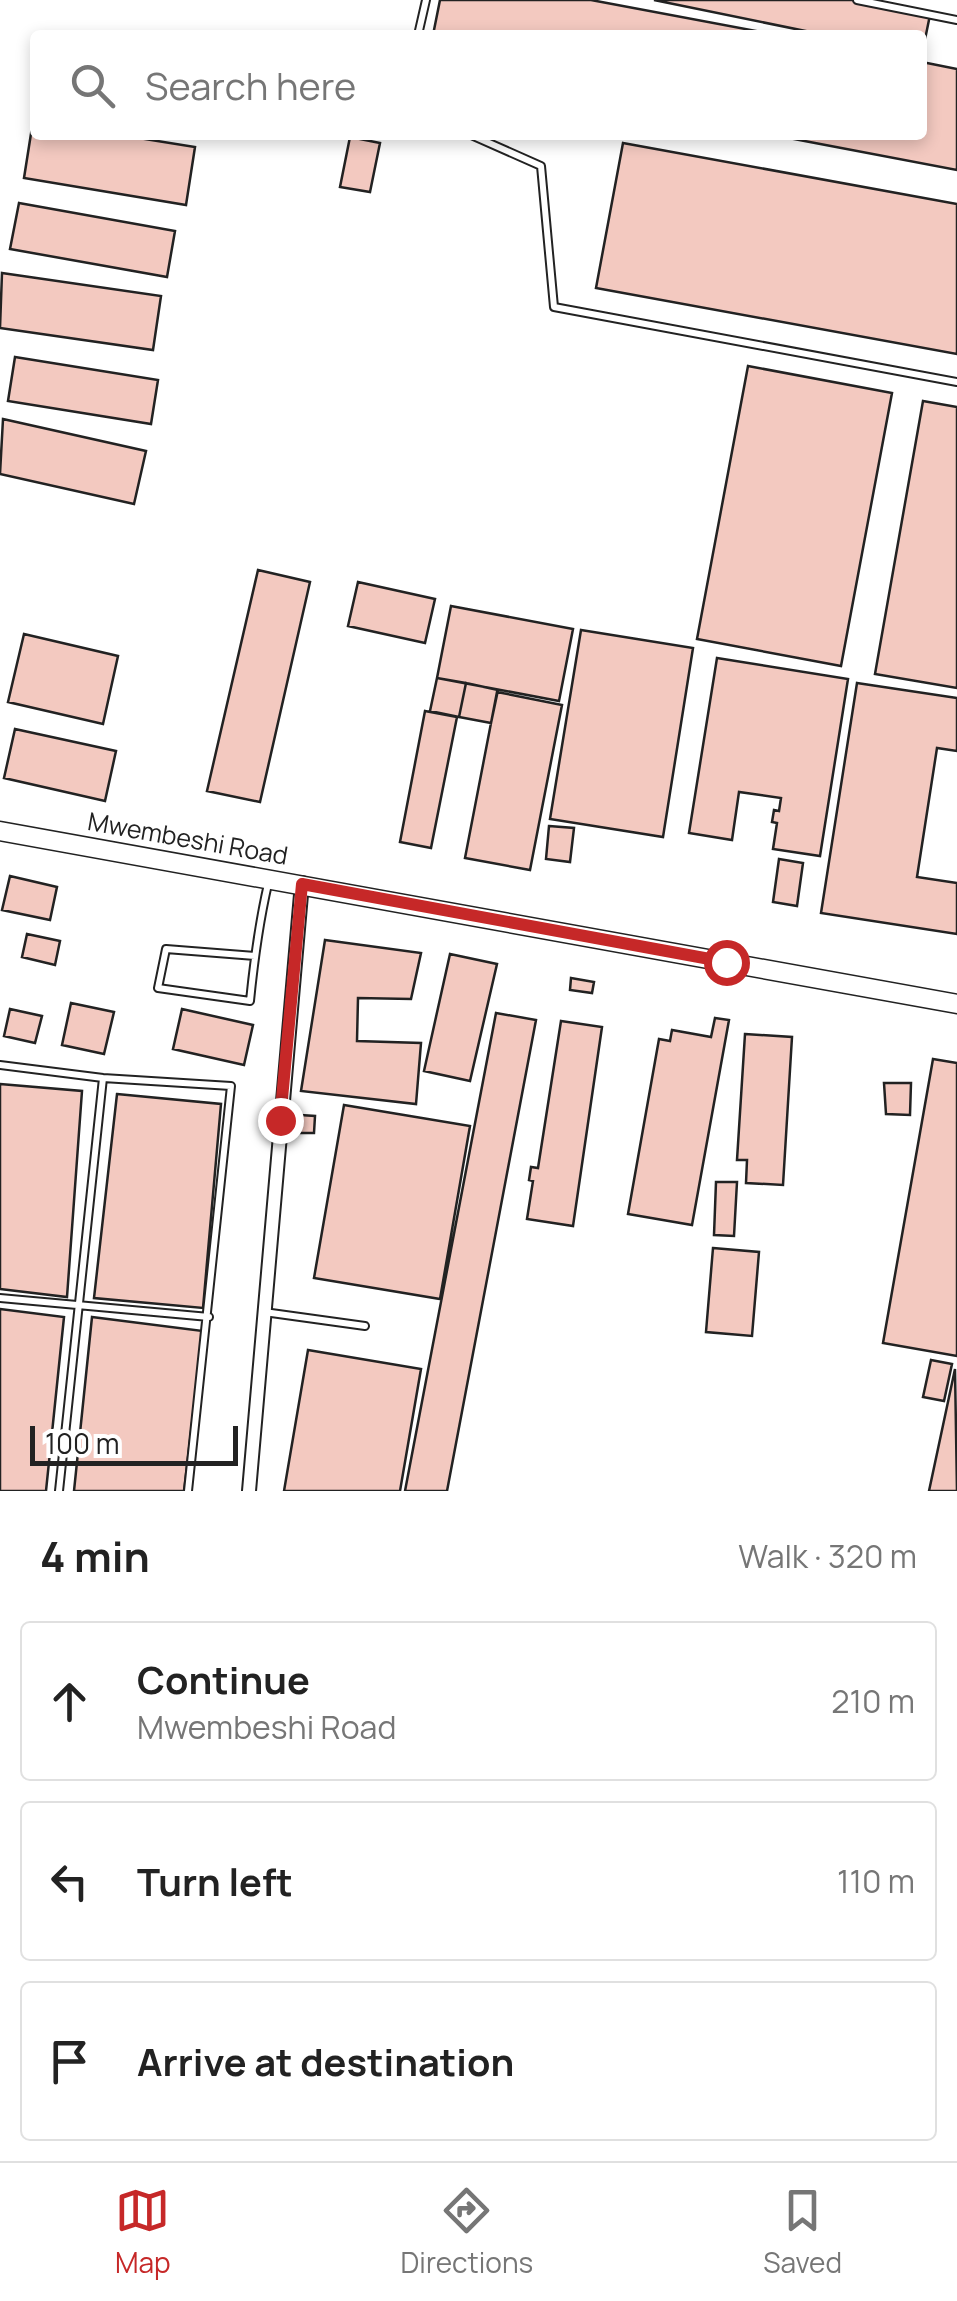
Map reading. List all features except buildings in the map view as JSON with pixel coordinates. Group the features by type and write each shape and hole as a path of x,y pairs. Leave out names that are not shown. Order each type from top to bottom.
{"street":[{"name":"Mwembeshi Road","path":"0,831 957,1004"},
{"path":"249,1491 302,884"}],"lane":[{"path":"419,30 426,0"},
{"path":"857,0 957,20"},
{"path":"482,140 541,166 554,307 957,382"},
{"path":"254,956 166,949 158,988 250,1001 269,878"},
{"path":"0,1065 103,1078 231,1086 188,1491"},
{"path":"59,1491 103,1078"},
{"path":"0,1298 209,1317"},
{"path":"263,1312 365,1326"}],"route":[{"path":"280,1120 302,884 726,962"}]}
